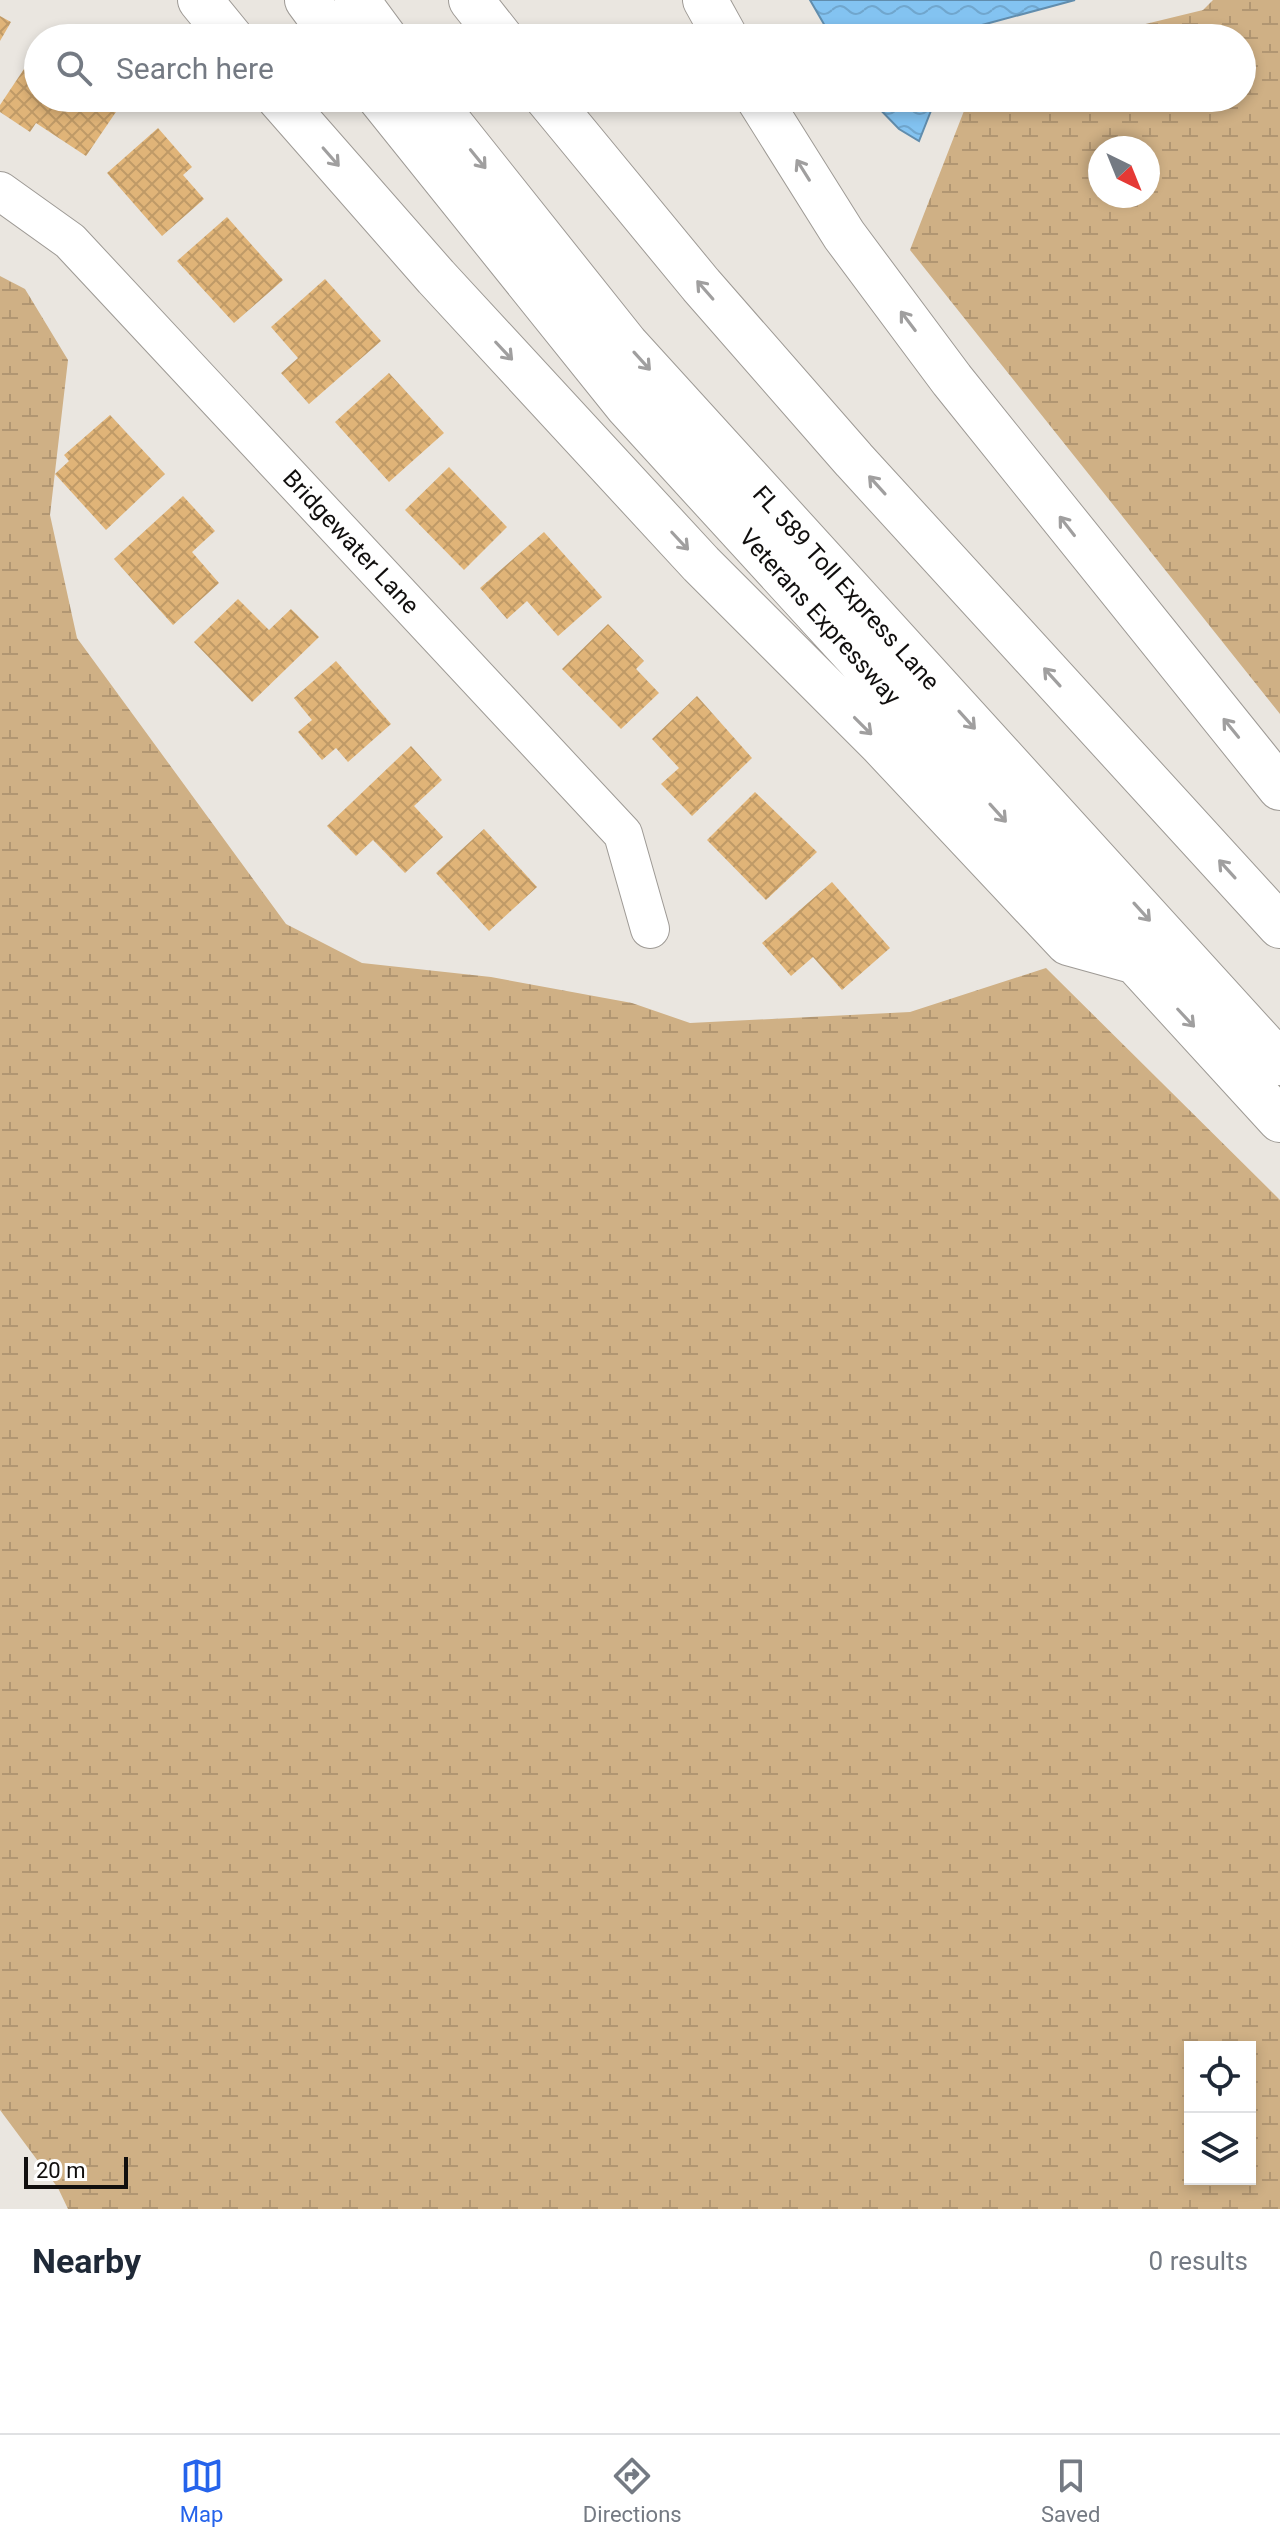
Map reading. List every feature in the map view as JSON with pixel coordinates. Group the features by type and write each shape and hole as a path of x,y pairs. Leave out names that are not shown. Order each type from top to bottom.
{"highway":[{"path":"200,0 220,24"},
{"path":"307,0 325,24"},
{"path":"357,0 375,24"},
{"path":"471,0 490,24"},
{"path":"705,0 718,24"},
{"path":"291,112 436,277 701,564 881,744 1068,943 1133,961"},
{"name":"Veterans Expressway","path":"391,112 628,407 1280,1120"},
{"name":"FL 589 Toll Express Lane","path":"441,112 636,355 1280,1063"},
{"path":"559,112 701,285 854,460 1280,926"},
{"path":"767,112 844,235 952,380 1280,788"}],"street":[{"name":"Bridgewater Lane","path":"0,191 70,241 623,834 650,929"}],"green space":[{"path":"1213,0 1280,0 1280,714 910,250 964,112 1256,112 1256,24 1146,24 1203,10"},
{"path":"0,276 25,289 68,360 50,515 77,638 286,924 362,963 491,977 632,1003 690,1023 910,1012 1046,968 1280,1200 1280,2209 68,2209 58,2188 0,2110"}],"water":[{"path":"810,0 1075,0 986,24 824,24"},
{"path":"883,112 930,112 919,141 899,129"}],"building":[{"path":"0,16 11,22 0,41"},
{"path":"24,69 24,112 116,112 86,156 36,123 30,132 0,112 0,105"},
{"path":"158,128 192,167 183,175 204,199 162,236 107,173"},
{"path":"227,217 283,280 234,323 177,261"},
{"path":"325,279 381,341 309,404 281,373 298,358 271,327"},
{"path":"389,373 444,433 389,482 335,422"},
{"path":"110,415 165,474 106,530 55,474 69,461 64,455"},
{"path":"449,467 507,527 464,570 405,510"},
{"path":"183,496 215,531 192,552 219,583 173,625 114,559"},
{"path":"544,532 602,597 558,636 527,601 507,619 480,588"},
{"path":"238,599 269,630 291,609 319,637 252,702 194,642"},
{"path":"608,624 644,661 636,669 659,693 621,729 562,669"},
{"path":"336,661 391,724 348,762 336,748 322,760 298,732 312,720 294,698"},
{"path":"697,696 752,758 692,816 661,784 679,768 652,739"},
{"path":"411,746 442,780 414,806 443,837 405,873 373,840 356,856 327,826"},
{"path":"755,792 817,852 766,900 707,840"},
{"path":"484,829 537,887 489,931 436,873"},
{"path":"832,882 890,948 842,990 813,957 791,976 762,943"}]}
